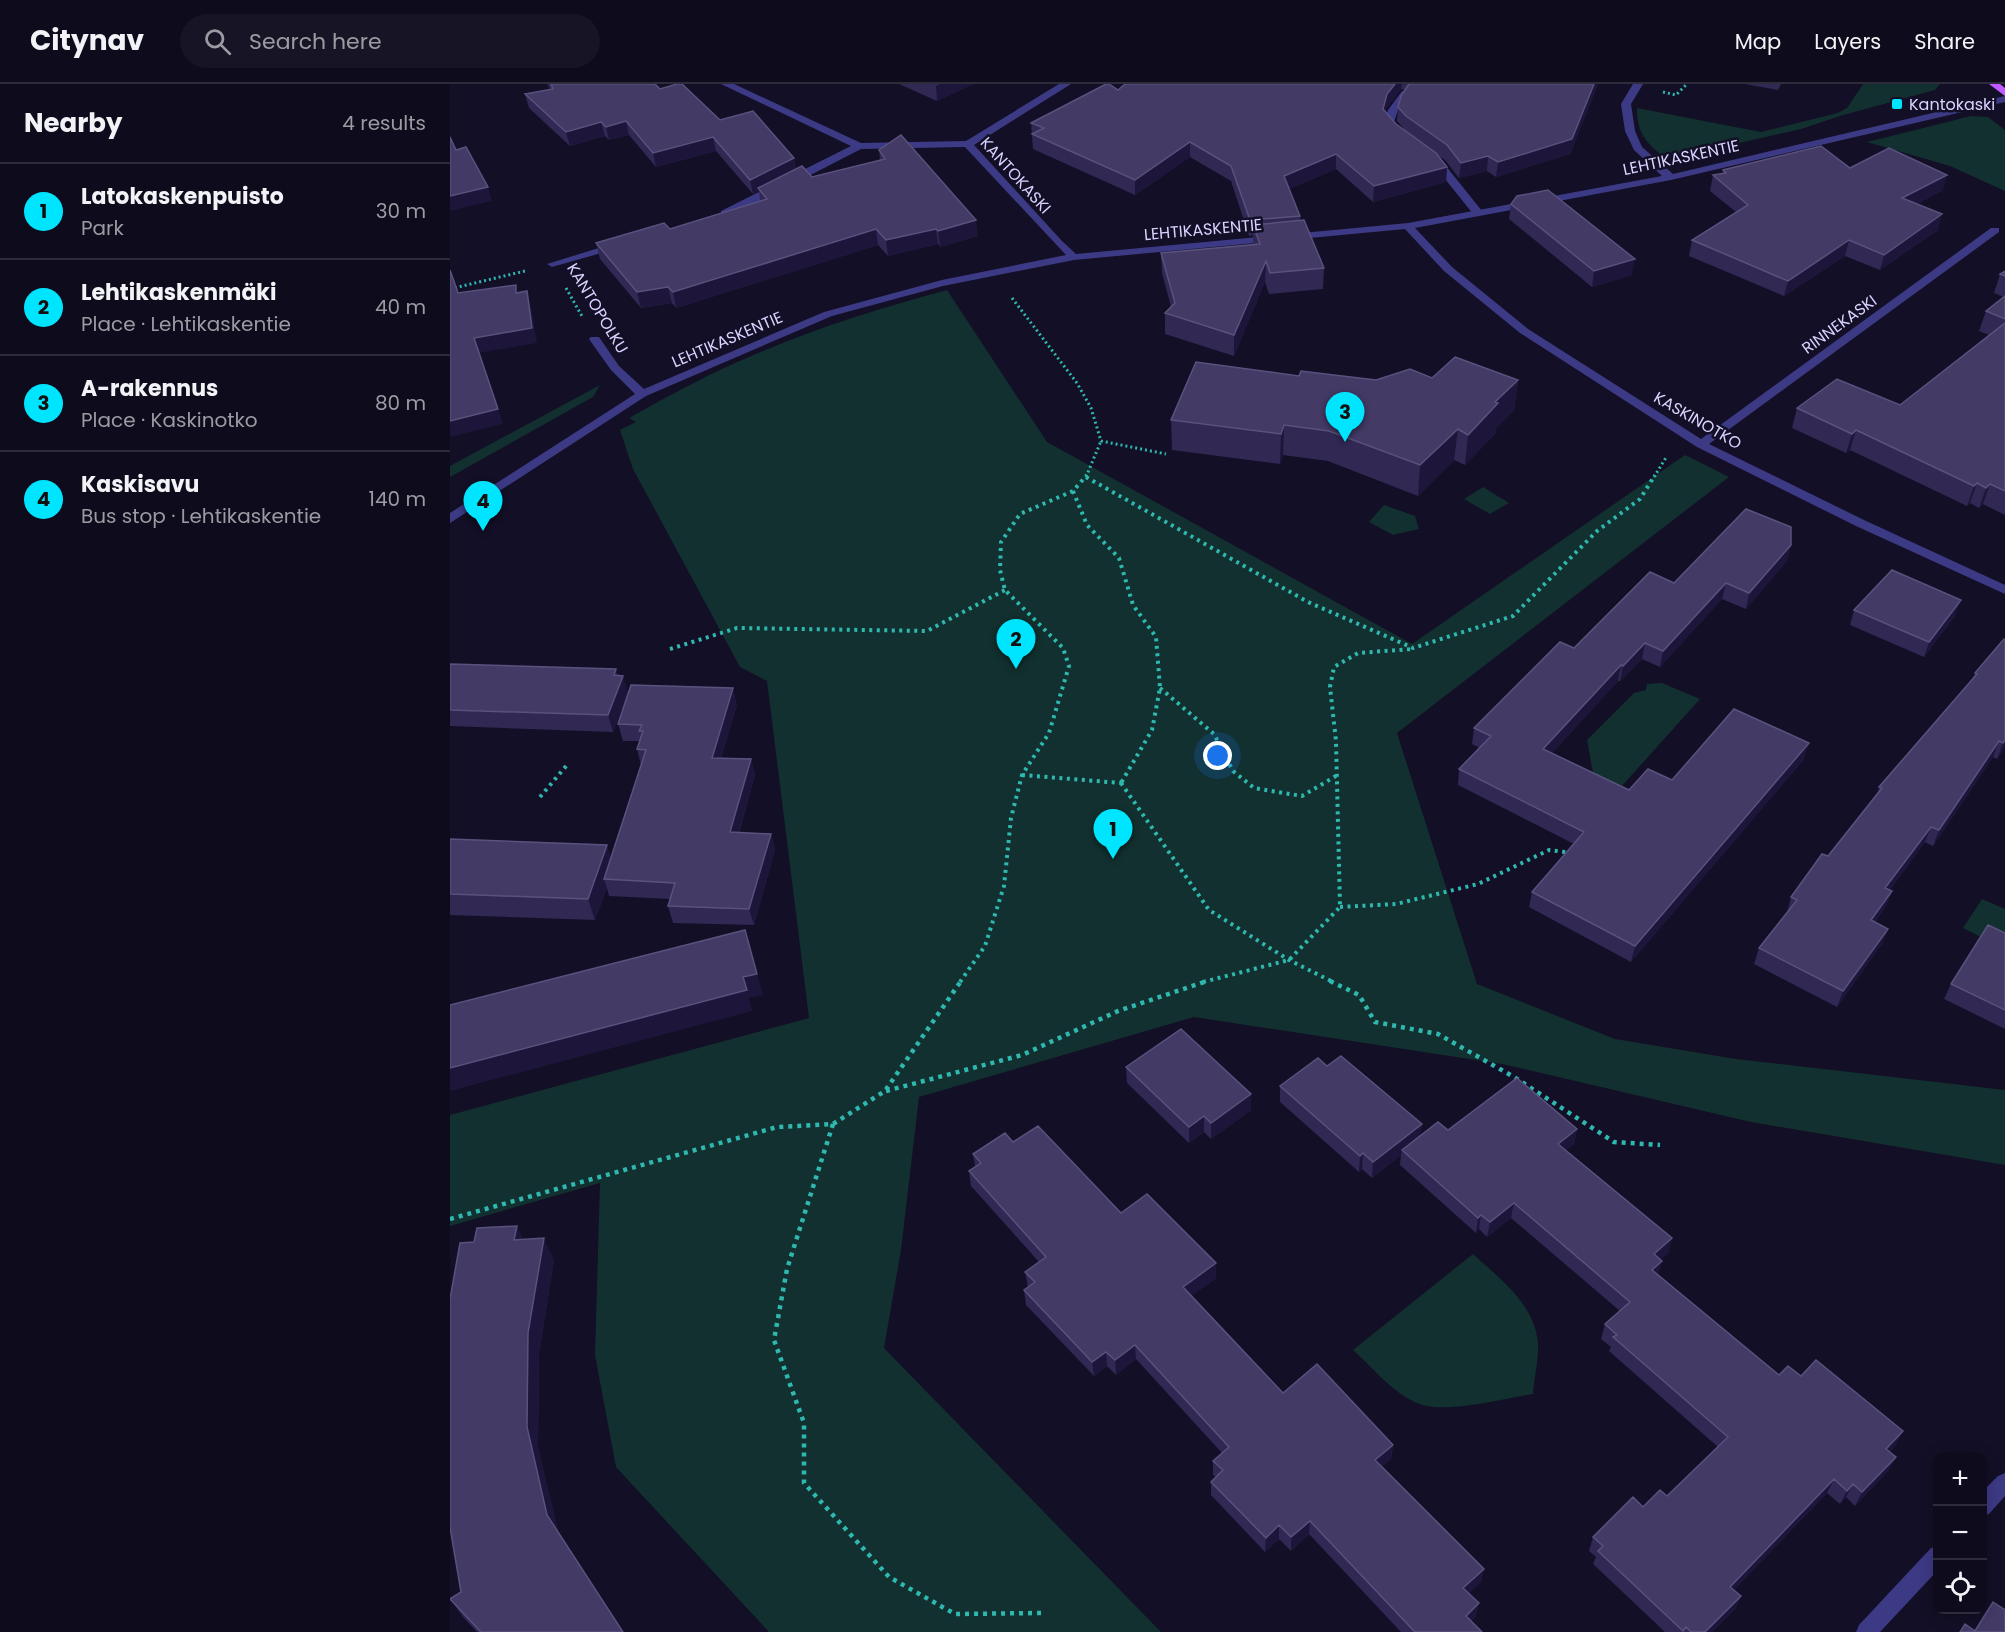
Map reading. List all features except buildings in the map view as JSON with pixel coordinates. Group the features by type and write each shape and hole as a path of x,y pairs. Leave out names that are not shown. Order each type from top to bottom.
{"main road":[{"path":"1994,84 2005,93"}],"street":[{"path":"726,84 859,146 968,144"},
{"name":"KANTOKASKI","path":"1066,84 968,144 1058,243 1074,257"},
{"path":"1638,84 1626,104 1630,131 1638,148 1671,177"},
{"path":"1405,93 1393,110 1389,122 1396,134 1406,139"},
{"name":"LEHTIKASKENTIE","path":"450,519 642,394 828,314 942,283 1074,257 1408,226 1671,177 2005,99"},
{"path":"714,217 735,210 859,146"},
{"path":"1426,151 1440,164 1478,213"},
{"name":"KASKINOTKO","path":"1408,226 1448,269 1524,331 1701,444 1860,523 2005,590"},
{"name":"RINNEKASKI","path":"1701,444 1995,230"},
{"path":"552,264 629,242"},
{"name":"KANTOPOLKU","path":"595,339 615,368 642,394"},
{"path":"1984,1506 2005,1482"},
{"path":"1866,1632 1933,1560"}],"path":[{"path":"450,289 552,264"},
{"name":"KANTOPOLKU","path":"552,264 595,339"},
{"path":"885,1091 985,946 1004,886 1011,818 1022,775 1049,733 1069,666 1064,648 1005,590 1000,570 1001,542 1020,514 1073,491 1086,477 1101,441 1091,408 1077,383 992,273"},
{"path":"1101,441 1166,454"},
{"path":"1340,907 1336,776 1330,687 1334,667 1358,654 1413,648 1513,616 1597,531 1640,499 1665,457 1672,452"},
{"path":"1086,477 1308,602 1413,648"},
{"path":"1073,491 1087,525 1119,558 1133,605 1156,637 1160,688 1152,730 1121,783"},
{"path":"670,649 737,628 927,631 1005,590"},
{"path":"1160,688 1214,734 1233,771 1254,788 1302,796 1336,776"},
{"path":"540,797 567,765"},
{"path":"1022,775 1121,783"},
{"path":"1121,783 1209,910 1290,960 1359,995 1375,1022 1438,1034 1514,1077 1614,1142 1660,1146"},
{"path":"450,1220 777,1127 833,1124 885,1091 1022,1056 1118,1011 1212,980 1290,960 1340,907 1396,904 1478,884 1549,850 1578,854"},
{"path":"833,1124 787,1269 774,1340 804,1423 804,1483 890,1577 955,1614 1042,1613"}],"green space":[{"path":"1863,84 1940,84 1935,90 1801,129 1665,158 1647,142 1637,117 1637,108 1761,132 1838,113 1847,108"},
{"path":"1971,116 1988,117 2005,130 2005,191 1950,166 1867,142"},
{"path":"947,290 1047,442 1412,644 1685,455 1729,477 1397,733 1477,984 1615,1039 1736,1059 2005,1090 2005,1165 1751,1122 1502,1064 1194,1017 919,1097 901,1250 884,1348 1161,1632 769,1632 616,1467 595,1355 600,1183 450,1226 450,1115 809,1018 767,681 740,667 633,469 620,430 636,422 629,418 691,384 779,344 874,311"},
{"path":"600,385 593,397 450,477 450,466"},
{"path":"1483,487 1509,503 1490,514 1464,499"},
{"path":"1384,505 1415,516 1419,529 1393,535 1369,522"},
{"path":"1662,683 1700,699 1621,787 1593,773 1587,740 1634,693 1646,690 1647,684"},
{"path":"1982,899 2005,909 2005,949 1963,928"},
{"path":"1473,1254 1514,1293 1530,1316 1538,1343 1533,1394 1457,1406 1428,1406 1417,1403 1391,1386 1353,1350"}],"place":[{"name":"Kantokaski","path":"1897,104"},
{"name":"A-rakennus","path":"1345,442"},
{"name":"Kaskisavu","path":"483,531"},
{"name":"Lehtikaskenmäki","path":"1016,669"},
{"name":"Latokaskenpuisto","path":"1113,859"}]}
